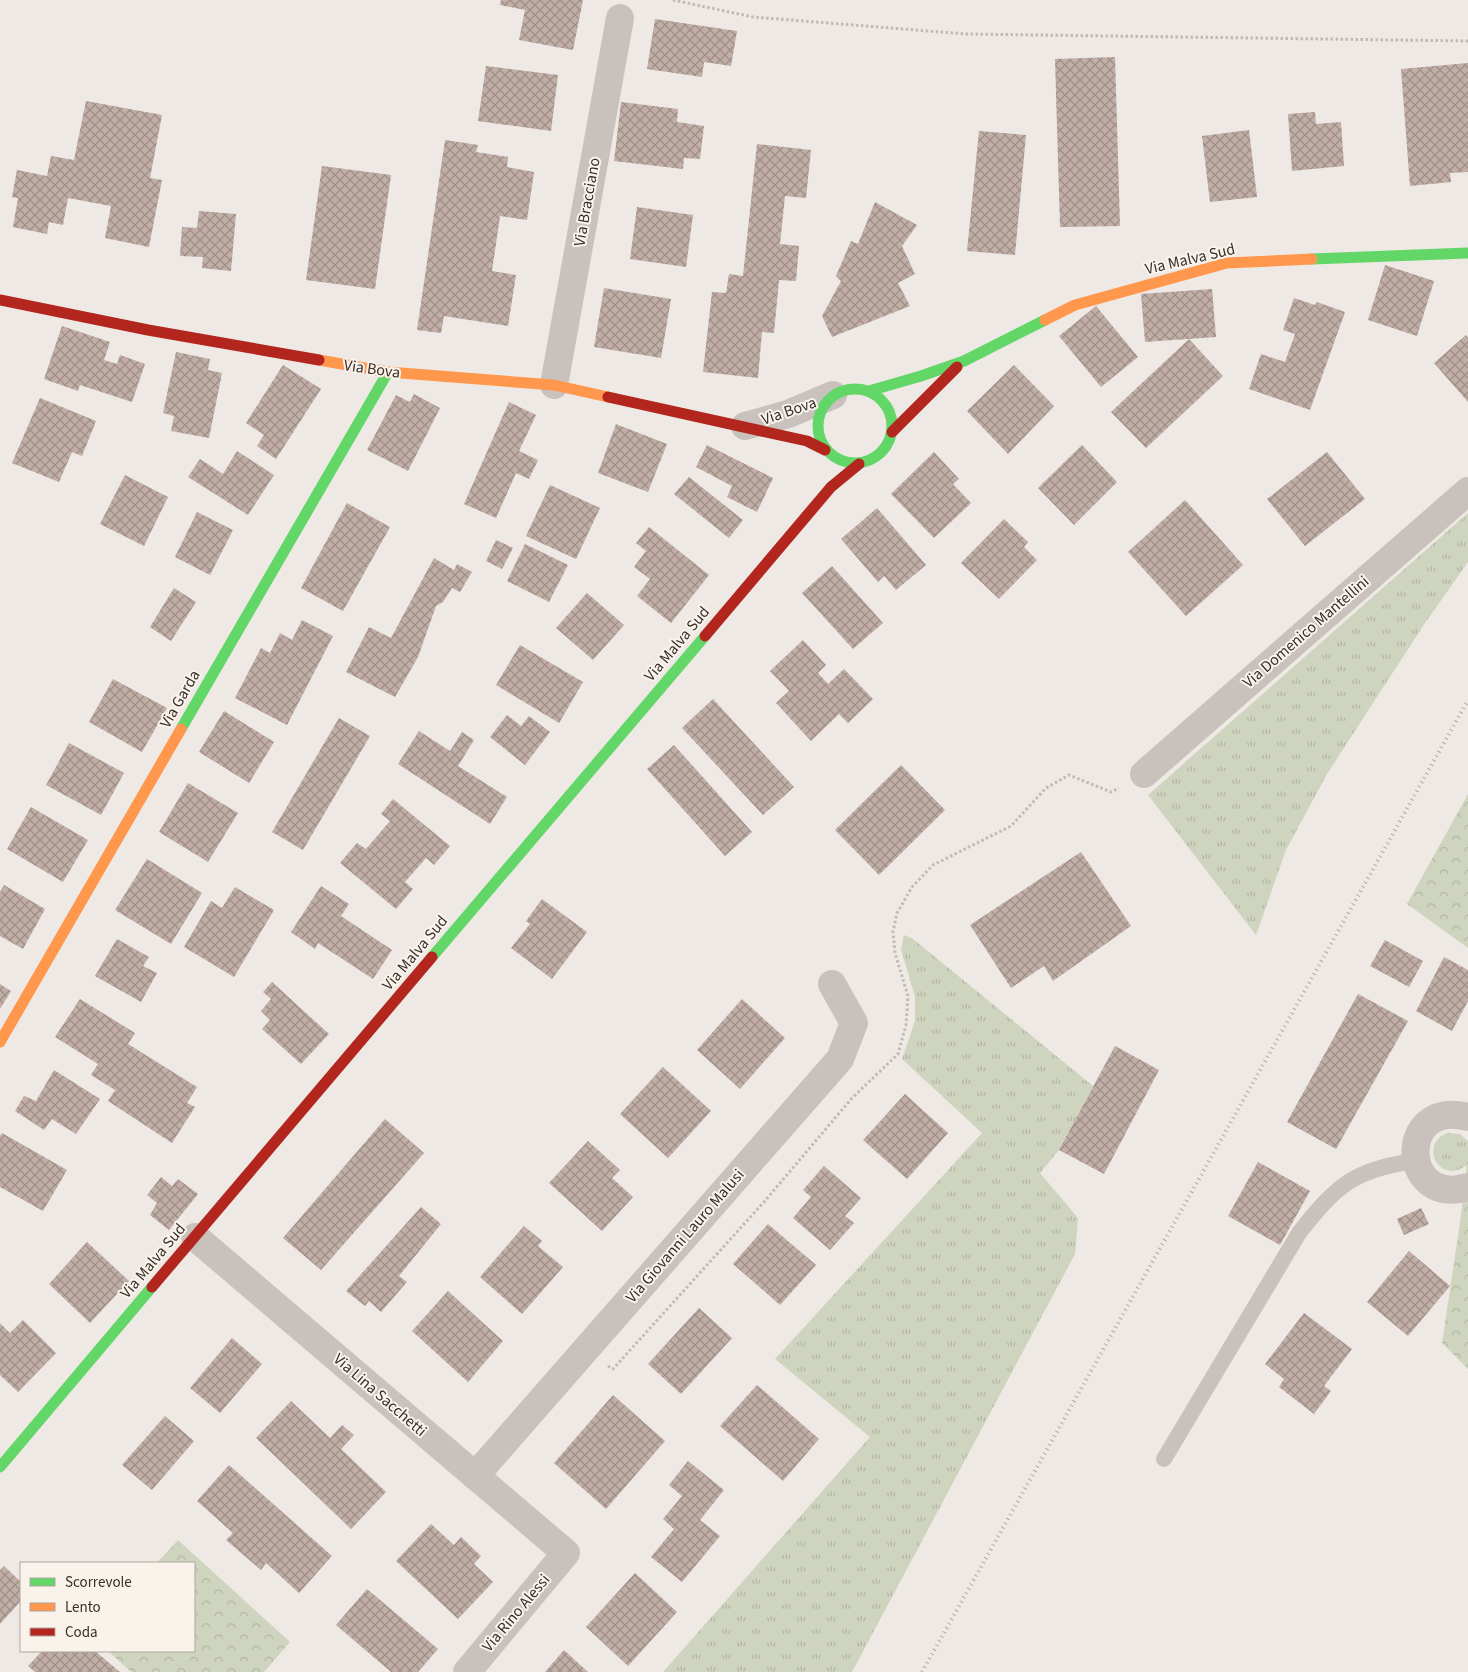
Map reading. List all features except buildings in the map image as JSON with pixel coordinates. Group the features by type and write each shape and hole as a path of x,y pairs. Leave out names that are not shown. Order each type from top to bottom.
{"street":[{"name":"Via Bracciano","path":"554,385 620,18"},
{"name":"Via Malva Sud","path":"869,392 964,361 1075,305 1226,263 1468,253"},
{"name":"Via Bova","path":"0,300 148,330 388,372 554,385 745,426 807,441 825,450"},
{"name":"Via Malva Sud","path":"892,432 964,361"},
{"name":"Via Garda","path":"0,1042 388,372"},
{"path":"857,388 869,392 880,398 888,408 892,419 892,432 888,444 881,454 871,461 859,464 846,463 835,458 825,450 819,439 817,427 819,414 825,403 833,395 857,388"},
{"name":"Via Bova","path":"745,426 788,414 833,395"},
{"name":"Via Malva Sud","path":"0,1467 831,487 859,464"},
{"name":"Via Domenico Mantellini","path":"1144,774 1468,491"},
{"name":"Via Giovanni Lauro Malusi","path":"474,1476 840,1059 854,1023 832,984"},
{"path":"1468,1117 1456,1114 1443,1115 1433,1119 1423,1128 1416,1139 1414,1152 1415,1161 1421,1174 1431,1184 1443,1189 1457,1190 1468,1187"},
{"name":"Via Lina Sacchetti","path":"195,1237 566,1553"},
{"name":"Via Rino Alessi","path":"467,1672 566,1553"}],"lane":[{"path":"1164,1459 1300,1233 1320,1206 1336,1190 1357,1176 1374,1168 1415,1161"}],"path":[{"path":"673,0 753,17 966,34 1468,41"}],"green space":[{"path":"1468,513 1468,562 1423,626 1327,774 1286,850 1256,935 1148,795"},
{"path":"1468,794 1468,948 1407,904"},
{"path":"904,935 913,939 1093,1086 1059,1150 1040,1173 1078,1218 1075,1254 852,1672 663,1672 870,1437 775,1359 982,1133 902,1059 915,1021 915,997 901,949"},
{"path":"1447,1133 1460,1134 1468,1141 1468,1164 1458,1170 1449,1171 1436,1162 1434,1146 1438,1139"},
{"path":"1468,1153 1468,1369 1442,1343 1461,1216"},
{"path":"178,1540 290,1642 264,1672 131,1672 109,1652 195,1652 195,1562 158,1562"}],"railway":[{"path":"922,1672 1468,700"}],"traffic: fast":[{"path":"1312,259 1468,253"},
{"path":"869,391 964,361 1045,320"},
{"path":"181,729 388,372"},
{"path":"848,389 862,389 876,395 886,405 892,419 892,426 890,440 876,457 862,463 848,463 834,457 824,447 818,433 818,419 824,405 834,395 848,389"},
{"path":"432,957 705,636"},
{"path":"0,1467 152,1287"}],"traffic: slow":[{"path":"1045,320 1075,305 1227,263 1312,259"},
{"path":"319,360 388,372 554,385 608,397"},
{"path":"0,1042 181,729"}],"traffic: jam":[{"path":"0,300 148,330 319,360"},
{"path":"892,432 957,367"},
{"path":"608,397 807,441 825,450"},
{"path":"705,636 831,487 859,464"},
{"path":"152,1287 432,957"}]}
